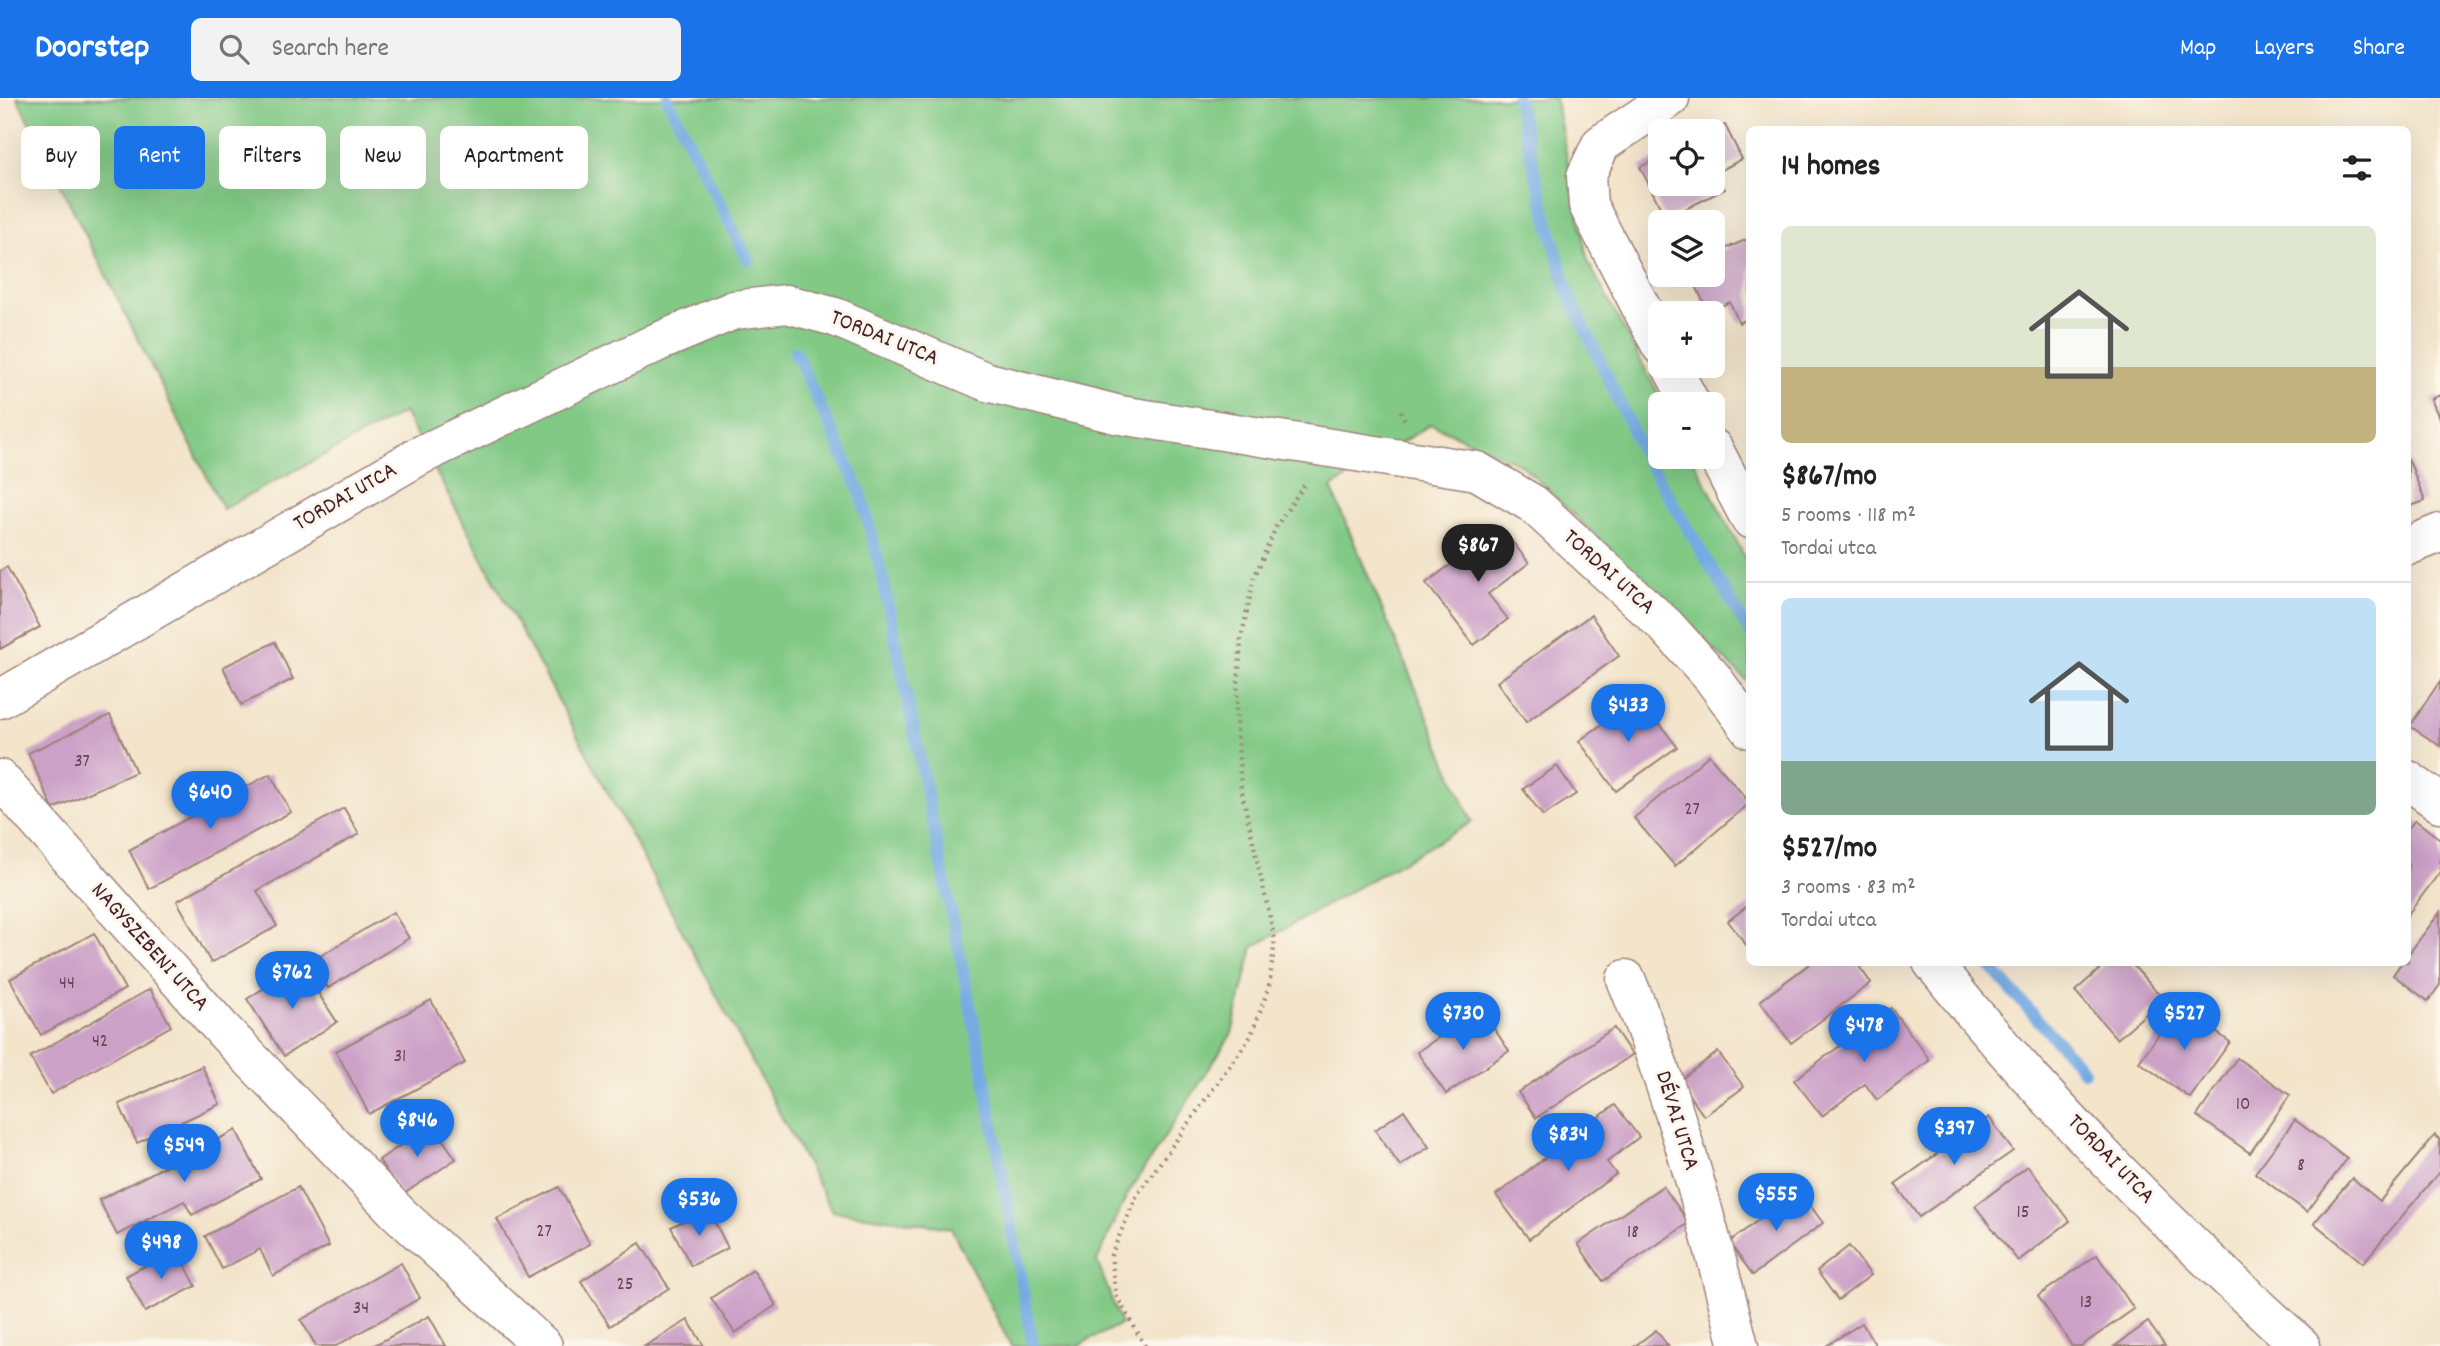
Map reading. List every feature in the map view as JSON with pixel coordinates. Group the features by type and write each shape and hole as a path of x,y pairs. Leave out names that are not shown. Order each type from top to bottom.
{"street":[{"path":"1648,321 1588,205 1586,176 1601,144 1670,98"},
{"name":"TORDAI UTCA","path":"0,699 419,456 658,342 734,310 787,304 835,317 988,382 1120,415 1477,471 1533,504 1666,626 1712,677 1746,724"},
{"path":"1724,469 1746,511"},
{"path":"2411,545 2440,533"},
{"name":"NAGYSZEBENI UTCA","path":"0,779 222,1029 398,1213 543,1346"},
{"path":"2411,782 2440,803"},
{"name":"TORDAI UTCA","path":"1935,966 1962,1000 2083,1135 2216,1268 2301,1346"},
{"name":"DÉVAI UTCA","path":"1626,979 1667,1089 1703,1206 1739,1346"}],"path":[{"path":"1145,1346 1116,1295 1111,1255 1137,1195 1251,1036 1269,987 1275,940 1241,788 1236,713 1241,639 1254,578 1277,525 1331,446"}],"green space":[{"path":"17,98 1555,98 1588,262 1658,392 1648,392 1648,469 1698,469 1746,559 1746,680 1522,465 1431,424 1331,488 1472,822 1253,947 1232,1033 1126,1197 1097,1261 1121,1324 1077,1346 1011,1346 951,1228 832,1211 404,412 223,509 63,189 100,189 100,126 31,126"}],"building":[{"path":"1725,125 1742,159 1725,168"},
{"path":"1648,163 1648,183 1640,167"},
{"path":"1654,196 1711,196 1684,210 1662,210"},
{"path":"1746,240 1746,320 1739,323 1730,302 1725,304 1725,301 1703,301 1697,287 1725,287 1725,249"},
{"path":"2440,395 2440,420 2431,399"},
{"path":"2411,466 2425,501 2411,506"},
{"path":"1501,527 1529,563 1488,594 1508,619 1474,645 1426,583"},
{"path":"7,567 40,627 0,649 0,571"},
{"path":"1591,615 1619,656 1526,722 1497,682"},
{"path":"275,642 293,679 241,705 223,667"},
{"path":"2440,681 2440,746 2411,724"},
{"path":"1640,697 1677,747 1616,791 1579,741"},
{"path":"110,715 136,772 53,809 28,753"},
{"path":"1709,755 1746,798 1746,806 1675,866 1634,818"},
{"path":"1557,766 1576,794 1543,816 1523,789"},
{"path":"270,774 291,812 149,889 129,850"},
{"path":"344,808 359,834 257,891 277,926 211,963 177,901"},
{"path":"2415,820 2440,839 2440,872 2411,910 2411,825"},
{"path":"1746,907 1746,945 1728,921"},
{"path":"393,912 409,938 328,988 312,961"},
{"path":"2440,912 2440,985 2428,1001 2393,975 2399,966 2411,966 2411,951"},
{"path":"94,933 125,989 41,1035 10,979"},
{"path":"300,965 337,1022 284,1056 247,999"},
{"path":"1807,966 1859,966 1871,983 1791,1043 1760,1001"},
{"path":"2103,966 2134,966 2163,999 2117,1039 2075,991"},
{"path":"150,989 171,1026 51,1094 30,1057"},
{"path":"431,1000 465,1063 369,1114 336,1051"},
{"path":"2179,1006 2230,1042 2190,1098 2139,1062"},
{"path":"1891,1008 1930,1060 1877,1100 1865,1084 1822,1116 1794,1080"},
{"path":"1481,1009 1509,1051 1446,1094 1417,1052"},
{"path":"1614,1028 1632,1055 1536,1118 1518,1092"},
{"path":"1718,1052 1744,1087 1704,1116 1679,1081"},
{"path":"2237,1058 2290,1095 2250,1153 2197,1116"},
{"path":"202,1066 220,1104 137,1143 119,1104"},
{"path":"1615,1105 1639,1137 1607,1162 1616,1174 1529,1239 1496,1195"},
{"path":"1404,1110 1429,1147 1400,1166 1375,1130"},
{"path":"1989,1117 2013,1151 1919,1217 1895,1184"},
{"path":"2295,1120 2347,1159 2307,1212 2255,1173"},
{"path":"432,1124 456,1159 402,1195 379,1160"},
{"path":"236,1130 261,1179 192,1215 184,1201 117,1235 99,1200"},
{"path":"2435,1135 2440,1140 2440,1171 2363,1263 2314,1223 2352,1178 2380,1201"},
{"path":"2028,1166 2070,1221 2018,1261 1975,1206"},
{"path":"1663,1186 1689,1223 1603,1281 1578,1244"},
{"path":"298,1187 329,1246 273,1276 260,1249 222,1269 205,1236"},
{"path":"559,1187 590,1244 528,1277 497,1219"},
{"path":"1799,1190 1823,1223 1753,1275 1729,1242"},
{"path":"708,1209 728,1248 691,1266 671,1227"},
{"path":"640,1243 669,1288 610,1326 581,1281"},
{"path":"1849,1246 1871,1275 1838,1300 1817,1271"},
{"path":"177,1249 196,1286 145,1312 126,1276"},
{"path":"2097,1255 2134,1309 2081,1346 2072,1346 2038,1296"},
{"path":"401,1263 420,1298 336,1346 316,1346 301,1320"},
{"path":"753,1270 776,1305 735,1333 711,1298"},
{"path":"429,1316 446,1346 373,1346"},
{"path":"688,1320 704,1346 645,1346"},
{"path":"2148,1322 2165,1346 2115,1346"},
{"path":"1862,1323 1876,1346 1826,1346"},
{"path":"1656,1330 1668,1346 1635,1346"}],"waterway":[{"path":"667,98 748,260"},
{"path":"1517,98 1567,290 1643,453 1746,626"},
{"path":"795,352 861,494 882,575 981,1058 1033,1346"},
{"path":"1990,966 2084,1071"}]}
